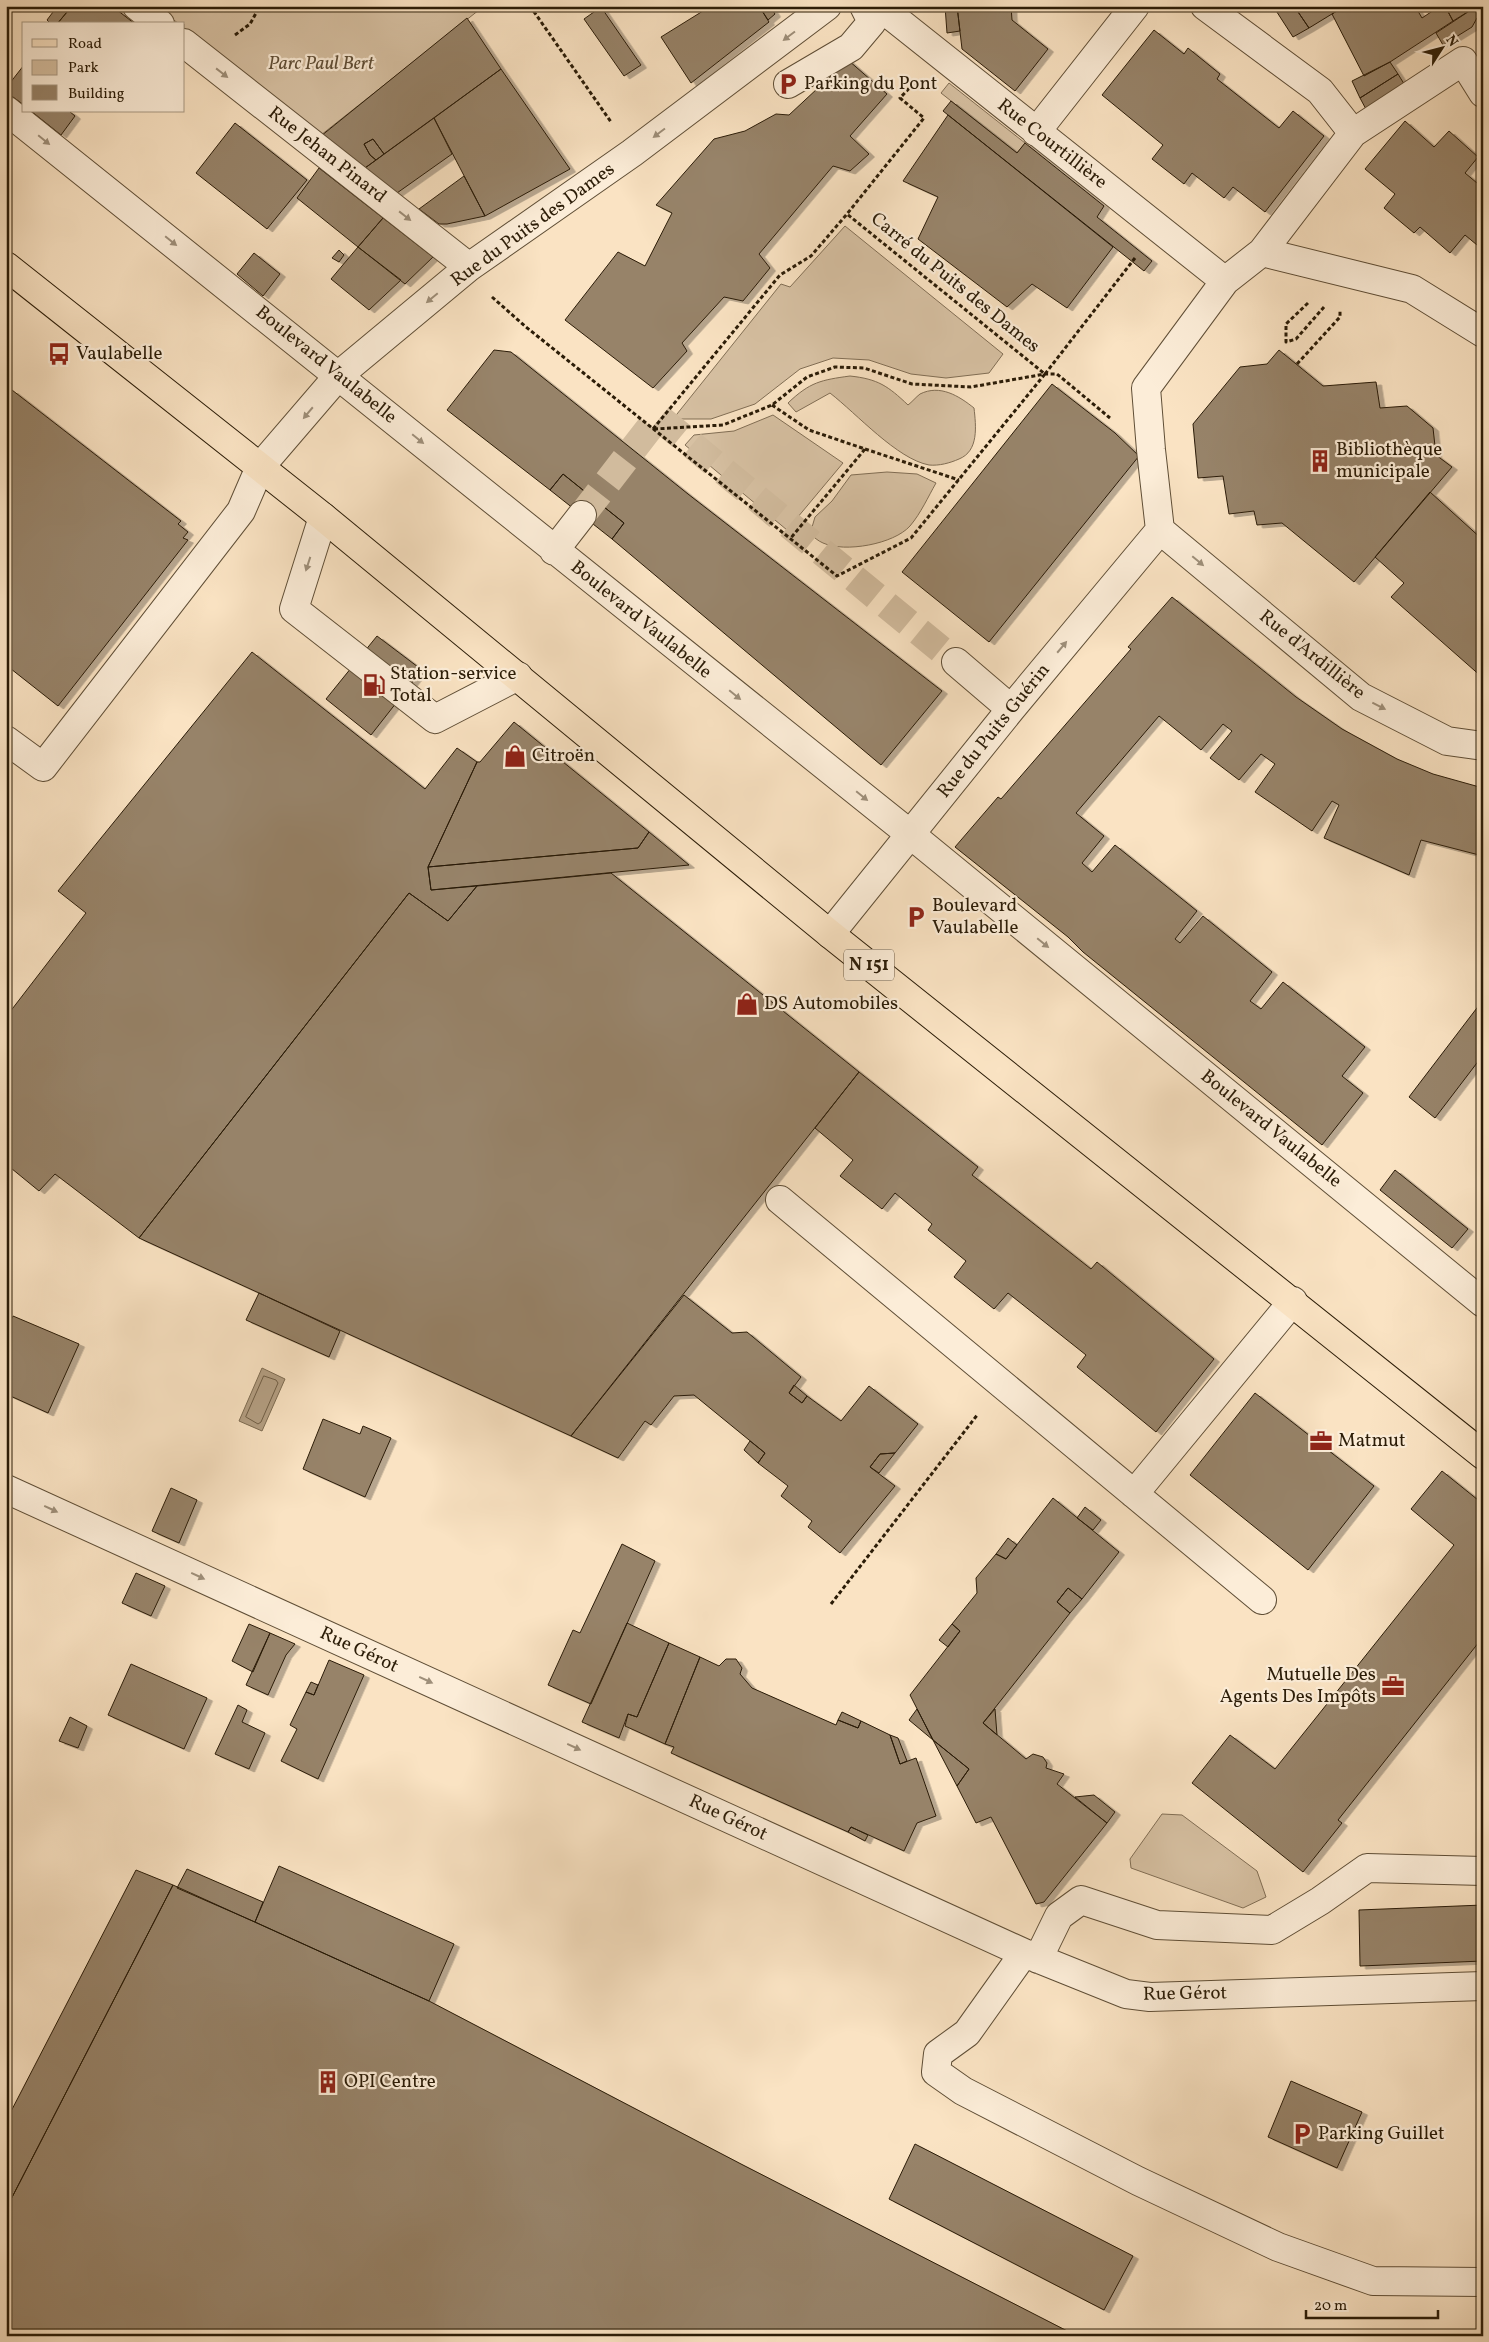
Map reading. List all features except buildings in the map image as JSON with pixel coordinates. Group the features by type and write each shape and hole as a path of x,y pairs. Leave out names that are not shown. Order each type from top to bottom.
{"main road":[{"name":"N 151","path":"6,266 260,467 518,676 830,934 1483,1454"}],"street":[{"path":"137,6 157,22"},
{"name":"Rue du Puits des Dames","path":"6,740 43,767 241,511 260,467 340,375 469,267 632,154 828,6"},
{"path":"788,84 851,47 872,22 864,6"},
{"name":"Rue Courtillière","path":"879,6 1225,281"},
{"path":"1036,132 1135,6"},
{"path":"1205,6 1320,91 1352,133"},
{"name":"Rue Jehan Pinard","path":"185,44 469,267"},
{"path":"1160,530 1146,388 1225,281 1262,252 1352,133 1463,61 1483,93"},
{"name":"Boulevard Vaulabelle","path":"6,110 340,375 554,550 910,834 1483,1303"},
{"path":"1262,252 1412,289 1483,333"},
{"path":"554,550 582,515"},
{"path":"323,518 294,609 435,719 518,676"},
{"name":"Rue du Puits Guérin","path":"830,934 1011,709 1160,530"},
{"name":"Rue d'Ardillière","path":"1160,530 1361,697 1447,741 1483,746"},
{"path":"956,662 1011,709"},
{"path":"780,1200 1262,1600"},
{"path":"1134,1494 1293,1302"},
{"name":"Rue Gérot","path":"6,1489 1031,1956 1126,1994 1150,1996 1483,1986"},
{"path":"1483,1871 1367,1868 1320,1902 1272,1930 1157,1925 1081,1900 1059,1916 1031,1956 967,2033 938,2054 936,2072 963,2091 1138,2181 1278,2247 1373,2282 1483,2282"}],"path":[{"path":"530,6 632,154"},
{"name":"Carré du Puits des Dames","path":"653,430 780,275 811,256 924,118 900,98 914,83 921,88"},
{"name":"Carré du Puits des Dames","path":"847,214 1045,374"},
{"path":"1045,374 1136,256"},
{"path":"1327,303 1296,339 1286,342 1286,324 1341,272"},
{"name":"Carré du Puits des Dames","path":"496,301 653,430 837,576 911,538 1045,374"},
{"path":"1297,364 1340,317 1339,302"},
{"name":"Carré du Puits des Dames","path":"653,430 723,425 772,405 807,378 835,367 864,368 912,384 972,387 1045,374 1057,374 1151,450"},
{"path":"772,405 809,430 959,480"},
{"path":"790,539 865,449"},
{"path":"831,1604 1001,1384"}],"green space":[{"name":"Parc Paul Bert","path":"156,6 484,6 321,135 185,29 185,22 176,22"},
{"path":"949,83 1025,143 1017,153 941,93"},
{"path":"845,226 1003,354 989,373 946,378 911,374 869,360 833,358 800,369 755,404 711,419 673,419 781,284 790,287"},
{"path":"850,376 882,384 908,405 920,394 935,390 949,393 962,399 974,408 975,437 970,450 952,462 941,465 929,465 917,461 891,445 830,393 796,412 788,403 803,390 816,383"},
{"path":"773,415 843,463 787,530 685,445 694,435 734,431"},
{"path":"887,472 917,474 936,483 918,516 903,532 881,542 856,547 832,546 823,543 810,534 815,517 832,501 851,475"},
{"path":"1162,1814 1182,1815 1257,1871 1266,1897 1243,1908 1131,1868 1130,1859"}],"water":[{"path":"262,1368 285,1379 262,1431 239,1421"}],"tunnel":[{"path":"582,515 658,417 956,662"}],"place":[{"name":"Parking du Pont","path":"788,84"},
{"name":"Vaulabelle","path":"59,354"},
{"name":"Bibliothèque municipale","path":"1320,461"},
{"name":"Station-service Total","path":"374,685"},
{"name":"Citroën","path":"515,756"},
{"name":"Boulevard Vaulabelle","path":"916,917"},
{"name":"DS Automobiles","path":"747,1004"},
{"name":"Matmut","path":"1321,1441"},
{"name":"Mutuelle Des Agents Des Impôts","path":"1393,1686"},
{"name":"OPI Centre","path":"328,2082"},
{"name":"Parking Guillet","path":"1302,2134"}]}
